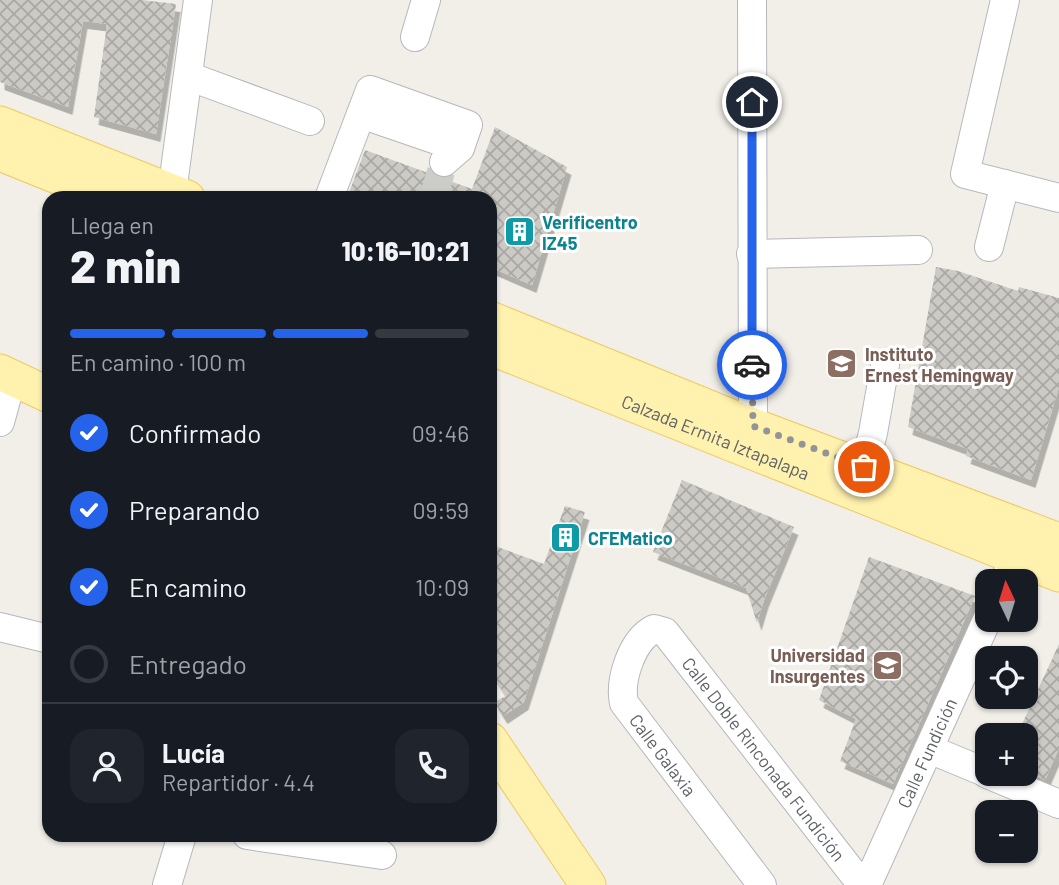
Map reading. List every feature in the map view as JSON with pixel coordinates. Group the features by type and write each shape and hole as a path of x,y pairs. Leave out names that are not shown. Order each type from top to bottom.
{"main road":[{"path":"0,124 169,191"},
{"path":"0,153 95,191"},
{"name":"Calzada Ermita Iztapalapa","path":"497,322 753,426 864,467 1027,552 1059,574"},
{"name":"Calzada Ermita Iztapalapa","path":"497,350 1027,552"},
{"path":"6,375 42,392"},
{"path":"497,750 588,885"}],"street":[{"path":"179,191 188,76 198,0"},
{"path":"415,37 426,0"},
{"path":"752,0 753,426"},
{"path":"1005,0 965,174 1059,198"},
{"path":"188,76 310,121"},
{"path":"332,191 370,90 468,125 452,155"},
{"path":"989,247 1005,184"},
{"path":"751,254 918,250"},
{"path":"864,467 885,365"},
{"path":"0,422 6,375"},
{"path":"0,626 42,637"},
{"name":"Calle Galaxia","path":"665,632 654,629 645,633 626,668 621,691 624,704 762,885"},
{"name":"Calle Doble Rinconada Fundición","path":"665,632 865,885"},
{"name":"Calle Fundición","path":"865,885 982,632"},
{"path":"929,749 975,768"},
{"path":"1017,786 1059,804"},
{"path":"167,885 180,842"},
{"path":"294,842 382,855"}],"building":[{"path":"0,0 142,0 176,4 156,134 94,117 107,24 83,21 68,107 0,82"},
{"name":"Verificentro IZ45","path":"495,127 567,167 532,285 497,270 497,191 350,191 365,150 472,189"},
{"path":"936,267 958,271 1018,291 1019,287 1059,298 1059,387 1031,480 966,456 968,449 908,427"},
{"path":"682,480 794,527 757,623 746,588 653,552"},
{"path":"565,506 585,512 524,702 503,716 497,707 497,700 506,696 497,682 497,547 544,564"},
{"name":"Universidad Insurgentes","path":"869,557 975,596 893,784 840,761 856,719 819,700"},
{"path":"1059,644 1059,748 1045,780 1038,777 1038,723 1023,723 1029,709 1038,709 1038,690"}],"tunnel":[{"path":"435,191 444,162"}],"way so far":[{"path":"752,365 753,426 864,467"}],"place":[{"name":"Verificentro IZ45","path":"519,232"},
{"name":"Instituto Ernest Hemingway","path":"842,364"},
{"name":"CFEMatico","path":"565,538"},
{"name":"Universidad Insurgentes","path":"888,665"}],"route":[{"path":"752,102 752,365"}]}
